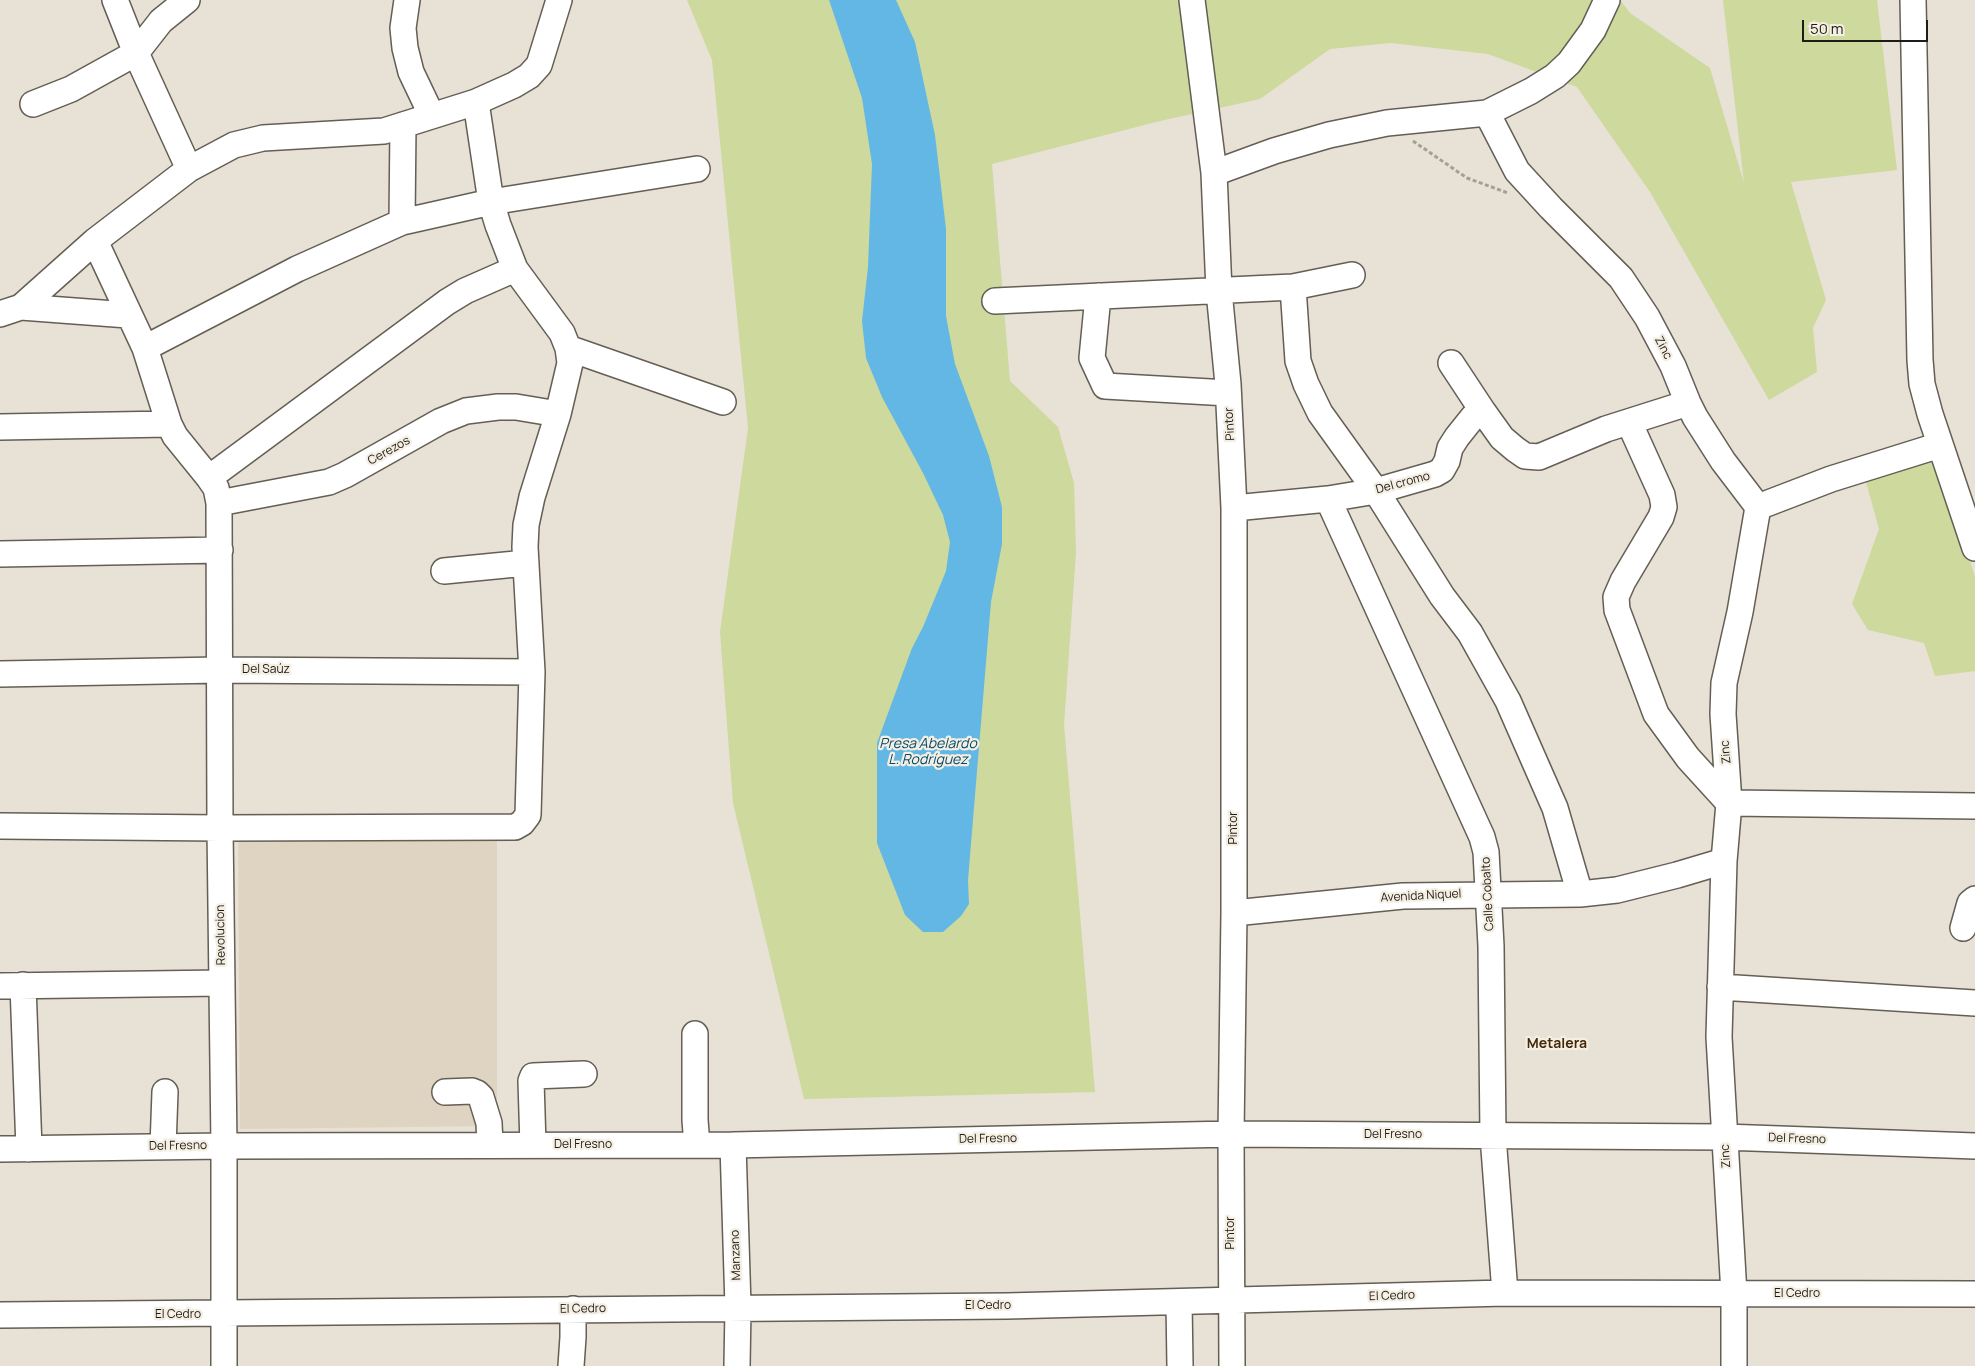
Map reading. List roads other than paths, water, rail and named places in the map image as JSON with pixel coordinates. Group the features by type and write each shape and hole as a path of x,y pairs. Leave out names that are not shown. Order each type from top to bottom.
{"street":[{"path":"115,0 136,53 189,169"},
{"path":"32,104 71,89 136,53 161,21 187,0"},
{"path":"407,0 403,28 405,48 411,72 432,114"},
{"path":"11,310 95,241 189,169 234,145 263,138 384,131 432,114 476,102 514,85 529,76 539,65 559,0"},
{"name":"Pintor","path":"1192,0 1214,173 1219,292 1228,394 1234,508 1234,913 1231,1134 1232,1366"},
{"path":"1214,173 1274,150 1329,135 1387,123 1487,113 1530,91 1562,69 1589,35 1607,0"},
{"path":"1913,0 1922,384 1975,548"},
{"path":"0,826 220,828 515,827 522,823 528,815 532,672 525,540 532,496 558,414 570,363 568,348 562,333 515,268 498,225 491,202 476,102"},
{"name":"Zinc","path":"1487,113 1517,171 1621,278 1647,317 1673,366 1688,404 1723,461 1758,507 1740,612 1724,683 1723,714 1729,803 1724,861 1719,1037 1734,1294 1734,1366"},
{"path":"402,222 403,125"},
{"path":"145,348 297,269 402,222 491,202 697,169"},
{"name":"Revolucion","path":"95,241 145,348 169,424 216,488 219,503 224,1366"},
{"path":"209,478 448,302 515,268"},
{"path":"995,301 1219,292 1293,287 1352,275"},
{"path":"1293,287 1298,361 1301,373 1320,412 1376,490 1442,596 1470,633 1508,701 1555,808 1580,894"},
{"path":"1098,296 1092,358 1105,386 1228,394"},
{"path":"11,310 128,315"},
{"path":"568,348 722,402"},
{"path":"1451,363 1502,438 1525,456 1539,457 1606,430 1688,404"},
{"name":"Cerezos","path":"219,503 329,482 442,421 466,411 516,407 558,414"},
{"name":"Del cromo","path":"1234,508 1328,499 1376,490 1435,474 1442,470 1447,461 1450,448 1457,437 1473,417 1482,410"},
{"path":"1630,422 1662,495 1664,507 1661,517 1623,581 1616,597 1617,610 1656,714 1688,758 1729,803 1975,806"},
{"path":"0,427 169,424"},
{"path":"1758,507 1831,479 1940,444"},
{"name":"Calle Cobalto","path":"1328,499 1482,838 1486,852 1489,894 1493,1136 1505,1293"},
{"path":"0,554 220,550"},
{"path":"444,571 526,563"},
{"name":"Del Saúz","path":"0,674 219,670 532,672"},
{"name":"Avenida Niquel","path":"1234,913 1403,896 1580,894 1617,890 1724,861"},
{"path":"1963,928 1970,903 1975,899"},
{"path":"29,1149 12,985 222,983"},
{"path":"1720,986 1975,1003"},
{"path":"695,1034 695,1120 698,1145"},
{"path":"533,1145 531,1081 533,1076 584,1074"},
{"path":"164,1147 165,1092"},
{"path":"445,1092 477,1092 481,1097 488,1123 490,1144"},
{"name":"Del Fresno","path":"0,1149 490,1144 732,1145 1231,1134 1724,1136 1975,1146"},
{"name":"Manzano","path":"732,1145 738,1307 737,1366"},
{"name":"El Cedro","path":"0,1315 997,1306 1505,1293 1975,1294"},
{"path":"1179,1302 1180,1366"},
{"path":"571,1366 573,1309"}],"water":[{"name":"Presa Abelardo L. Rodríguez","path":"829,0 896,0 915,42 935,135 946,229 946,316 955,364 989,456 1002,507 1002,544 991,602 968,880 969,904 961,916 943,932 923,932 905,915 877,843 877,743 912,648 923,627 946,571 950,542 943,515 923,473 882,397 866,358 862,321 868,267 872,164 862,98"}],"district":[{"name":"Metalera","path":"1557,1044"}]}
